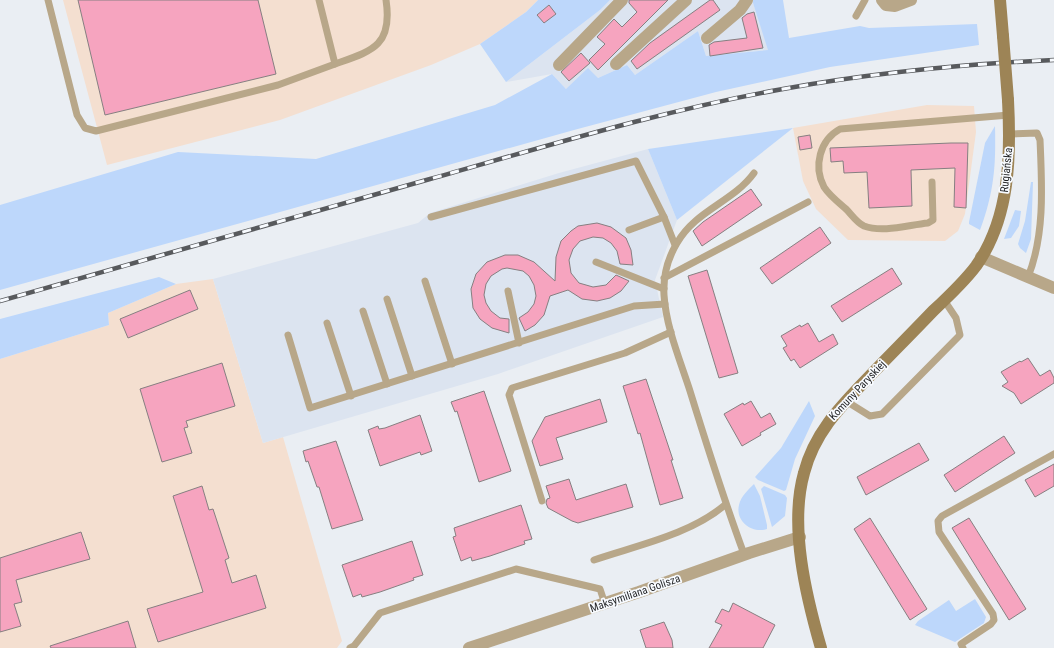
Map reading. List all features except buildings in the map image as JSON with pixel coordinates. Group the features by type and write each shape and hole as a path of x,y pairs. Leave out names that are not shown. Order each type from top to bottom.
{"street":[{"path":"559,65 622,0"},
{"path":"616,64 686,0"},
{"path":"708,38 740,10 747,0"},
{"path":"882,0 886,5 895,6 911,0"},
{"name":"Rugiańska","path":"981,258 995,226 1003,200 1008,174 1009,115 1000,0"},
{"path":"981,258 1054,288"},
{"name":"Komuny Paryskiej","path":"821,648 805,585 800,537 800,496 806,464 824,427 846,400 967,276 981,258"},
{"name":"Maksymiliana Golisza","path":"469,648 605,604 744,554 800,537"}],"lane":[{"path":"48,0 77,115 81,123 91,131 103,130 278,85 367,52 376,47 382,40 387,26 386,0"},
{"path":"319,0 335,64"},
{"path":"856,16 865,0"},
{"path":"932,182 933,220 928,223 875,229 862,225 824,188 819,171 820,153 825,141 832,133 840,129 1009,115"},
{"path":"1009,134 1037,133 1040,140 1040,226 1036,256 1028,277"},
{"path":"431,216 636,161 664,217 675,245"},
{"path":"744,554 725,506 671,332 665,304 664,278 675,245 691,223 747,183 754,173"},
{"path":"664,278 808,202"},
{"path":"629,230 664,217"},
{"path":"596,262 664,289"},
{"path":"425,281 452,364"},
{"path":"508,291 519,342"},
{"path":"387,299 412,376"},
{"path":"846,400 870,416 882,414 960,335 956,318 944,300"},
{"path":"288,335 310,408 634,306 665,304"},
{"path":"363,311 387,384"},
{"path":"327,323 351,396"},
{"path":"542,501 508,395 509,391 512,388 625,353 671,332"},
{"path":"963,648 961,644 991,624 994,620 992,614 939,532 938,521 942,516 1054,454"},
{"path":"594,560 690,528 725,506"},
{"path":"350,648 354,646 380,613 516,569 600,588 605,604"}],"shaded area":[{"path":"63,0 538,0 526,12 480,44 431,65 280,120 107,165"},
{"path":"538,0 610,0 600,10 506,82 480,44 526,12"},
{"path":"610,0 753,0 769,50 706,56 698,31 635,75 627,65 598,78 566,89 552,74 506,82 600,10"},
{"path":"753,0 783,0 789,38 860,26 869,28 977,24 979,45 830,67 716,92 574,130 0,290 0,205 178,152 316,159 495,105 552,74 566,89 588,68 598,78 627,65 635,75 698,31 706,56 768,50"},
{"path":"927,105 974,106 976,132 965,214 958,231 945,241 848,240 816,209 803,181 793,128"},
{"path":"995,126 993,179 985,216 980,230 969,224 969,222 985,143"},
{"path":"793,128 677,220 648,149"},
{"path":"648,149 677,220 655,280 663,317 498,374 263,443 213,279 418,223 430,213 559,173"},
{"path":"1031,182 1033,182 1031,239 1026,253 1018,244 1025,221"},
{"path":"1015,210 1021,211 1019,226 1011,238 1004,239"},
{"path":"159,277 176,284 108,313 109,325 0,359 0,319"},
{"path":"213,279 263,443 283,437 342,641 337,648 0,648 0,359 109,325 108,313 176,284"},
{"path":"809,401 815,416 795,459 786,490 784,491 758,480 755,477 781,448"},
{"path":"754,484 760,496 767,529 756,530 750,528 742,521 738,511 741,499"},
{"path":"764,486 785,495 787,498 785,516 772,527 761,489"},
{"path":"975,599 986,617 984,623 955,642 915,625 918,621 949,600 956,611"}],"railway":[{"path":"0,301 562,142 694,107 783,89 851,78 952,67 1054,60"}]}
